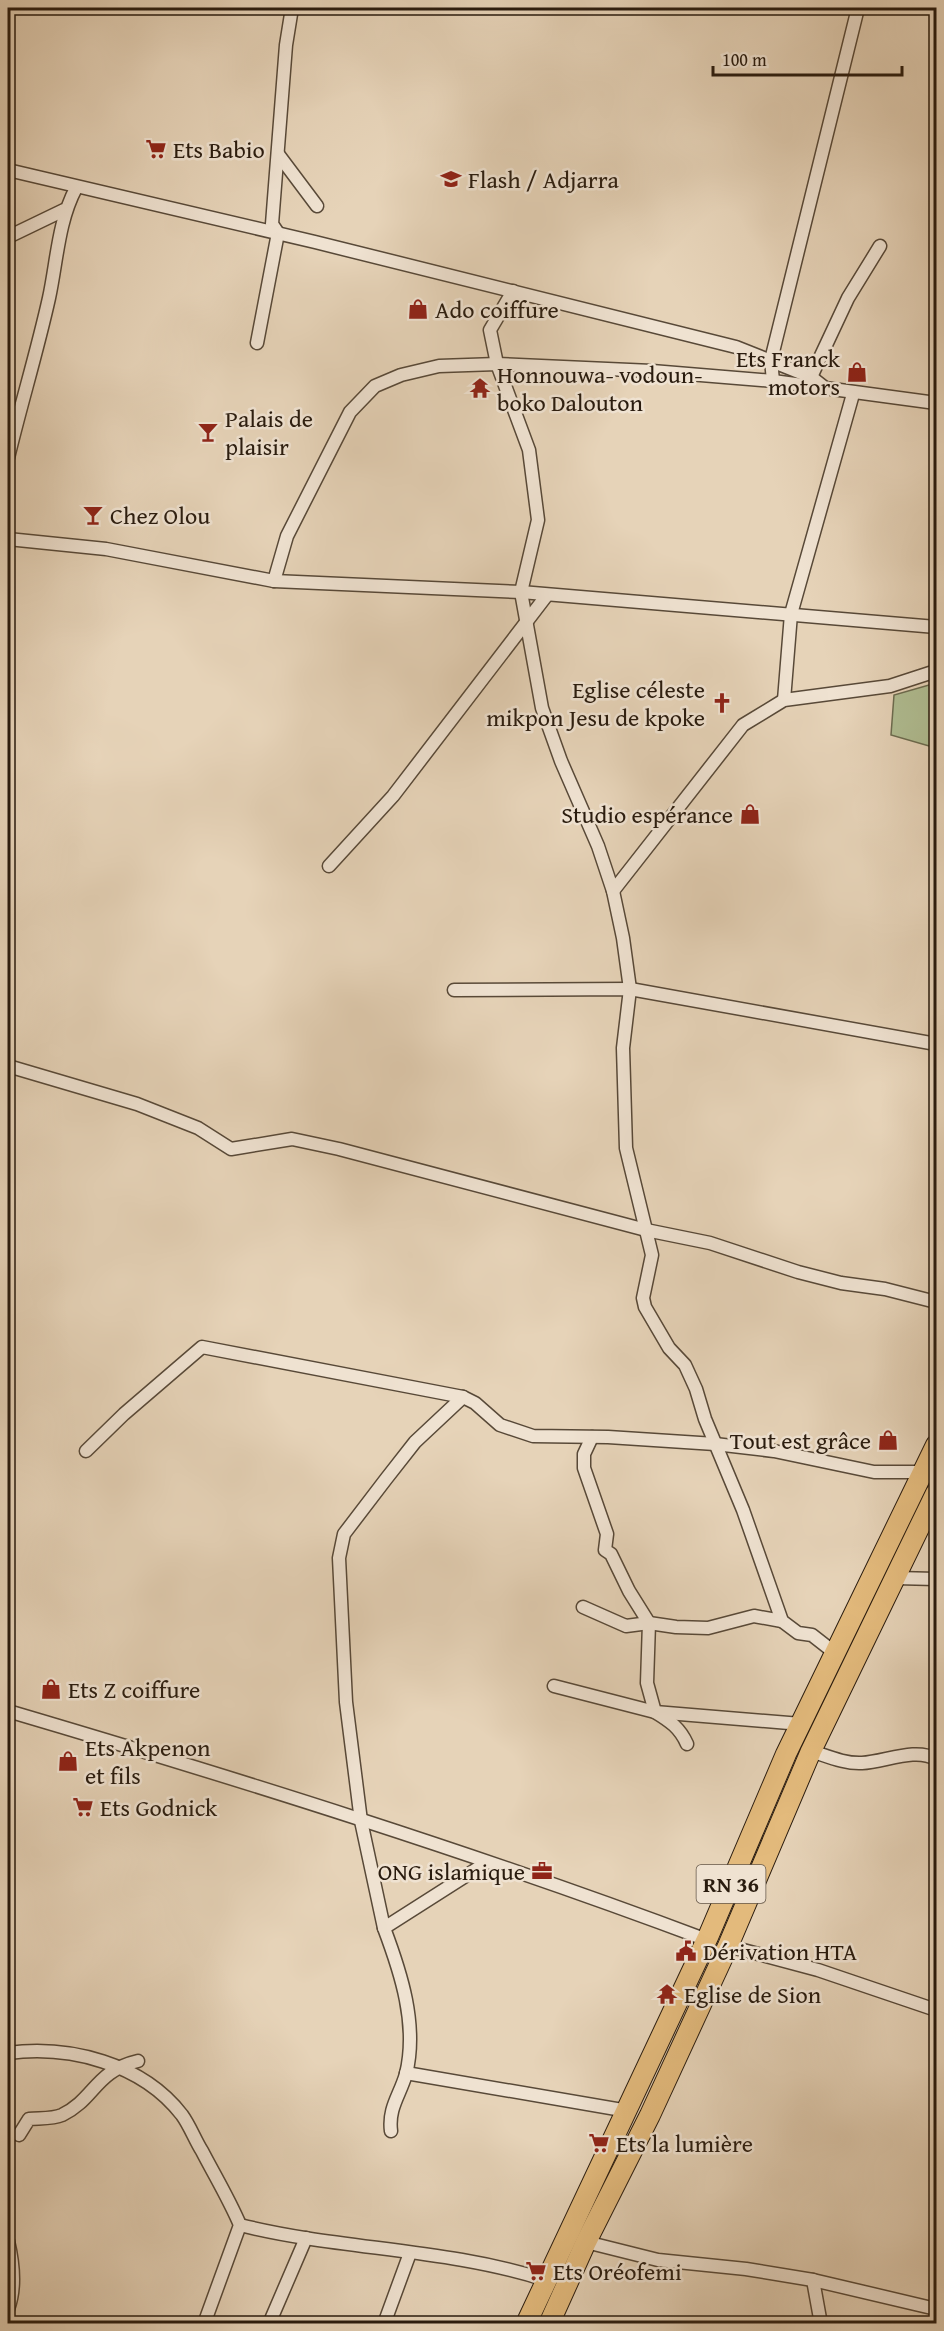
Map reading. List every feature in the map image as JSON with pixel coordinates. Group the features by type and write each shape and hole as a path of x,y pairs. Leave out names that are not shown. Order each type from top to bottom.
{"main road":[{"name":"RN 36","path":"526,2324 707,1940 801,1724 936,1445"},
{"name":"RN 36","path":"549,2324 586,2242 650,2115 728,1946 811,1751 936,1493"}],"street":[{"path":"257,343 278,233 273,224 286,45 292,8"},
{"path":"773,381 771,360 858,8"},
{"path":"278,154 317,206"},
{"path":"8,170 76,188 278,233 641,325 714,341 771,360 811,377 825,388"},
{"path":"8,458 38,345 64,210 76,188"},
{"path":"8,237 64,210"},
{"path":"811,377 848,298 880,246"},
{"path":"513,291 490,330 497,364 529,450 538,520 521,592 525,623 542,708 598,846 613,891 630,989 623,1048 626,1148 652,1256 643,1298 645,1306 669,1348 685,1365 743,1510 782,1621"},
{"path":"274,581 287,536 350,412 375,386 401,375 439,366 497,364 652,371 773,381 853,394 936,403"},
{"path":"784,700 791,614 853,394"},
{"path":"8,539 106,549 274,581 521,592 936,627"},
{"path":"328,866 393,796 547,595"},
{"path":"613,891 743,725 784,700 890,686 936,671"},
{"path":"454,990 630,989 936,1044"},
{"path":"8,1066 137,1104 198,1128 231,1149 292,1139 339,1149 646,1230 710,1243 841,1283 885,1289 936,1302"},
{"path":"86,1451 116,1421 202,1347 463,1397 500,1425 517,1432 556,1438 592,1437 715,1444 774,1451 874,1472 922,1472"},
{"path":"391,2131 389,2116 406,2073 409,2043 407,2004 400,1973 384,1928 361,1821 346,1702 339,1558 344,1534 415,1442 463,1397"},
{"path":"592,1437 584,1454 584,1468 593,1487 594,1497 607,1534 605,1550 610,1554 628,1591 649,1623 647,1683 655,1712 673,1722 687,1744"},
{"path":"896,1578 936,1579"},
{"path":"583,1607 626,1626 649,1623 708,1628 761,1616 782,1621 798,1633 812,1635 835,1653"},
{"path":"554,1686 655,1712 801,1724"},
{"path":"8,1711 221,1775 486,1863 707,1940"},
{"path":"811,1751 841,1761 861,1763 916,1754 929,1754 936,1759"},
{"path":"384,1928 486,1863"},
{"path":"728,1946 818,1970 936,2010"},
{"path":"8,2053 50,2051 81,2055 118,2066 154,2089 182,2115 227,2196 240,2225 204,2324"},
{"path":"19,2135 29,2119 61,2116 79,2105 92,2087 118,2066 138,2061"},
{"path":"406,2073 628,2111"},
{"path":"240,2225 306,2238 506,2267 546,2280"},
{"path":"269,2324 306,2238"},
{"path":"8,2241 13,2260 12,2299 8,2309"},
{"path":"586,2242 658,2260 747,2269 813,2280 936,2309"},
{"path":"384,2324 410,2253"},
{"path":"813,2280 821,2324"},
{"path":"924,2307 936,2300"}],"green space":[{"path":"936,683 936,748 891,735 894,695"}],"place":[{"name":"Ets Babio","path":"156,149"},
{"name":"Flash / Adjarra","path":"451,179"},
{"name":"Ado coiffure","path":"418,309"},
{"name":"Ets Franck motors","path":"857,372"},
{"name":"Honnouwa- vodoun- boko Dalouton","path":"480,388"},
{"name":"Palais de plaisir","path":"208,432"},
{"name":"Chez Olou","path":"93,515"},
{"name":"Eglise céleste mikpon Jesu de kpoke","path":"722,703"},
{"name":"Studio espérance","path":"750,814"},
{"name":"Tout est grâce","path":"888,1440"},
{"name":"Ets Z coiffure","path":"51,1689"},
{"name":"Ets Akpenon et fils","path":"68,1761"},
{"name":"Ets Godnick","path":"83,1807"},
{"name":"ONG islamique","path":"542,1871"},
{"name":"Dérivation HTA","path":"686,1951"},
{"name":"Eglise de Sion","path":"667,1994"},
{"name":"Ets la lumière","path":"599,2143"},
{"name":"Ets Oréofemi","path":"536,2271"}]}
